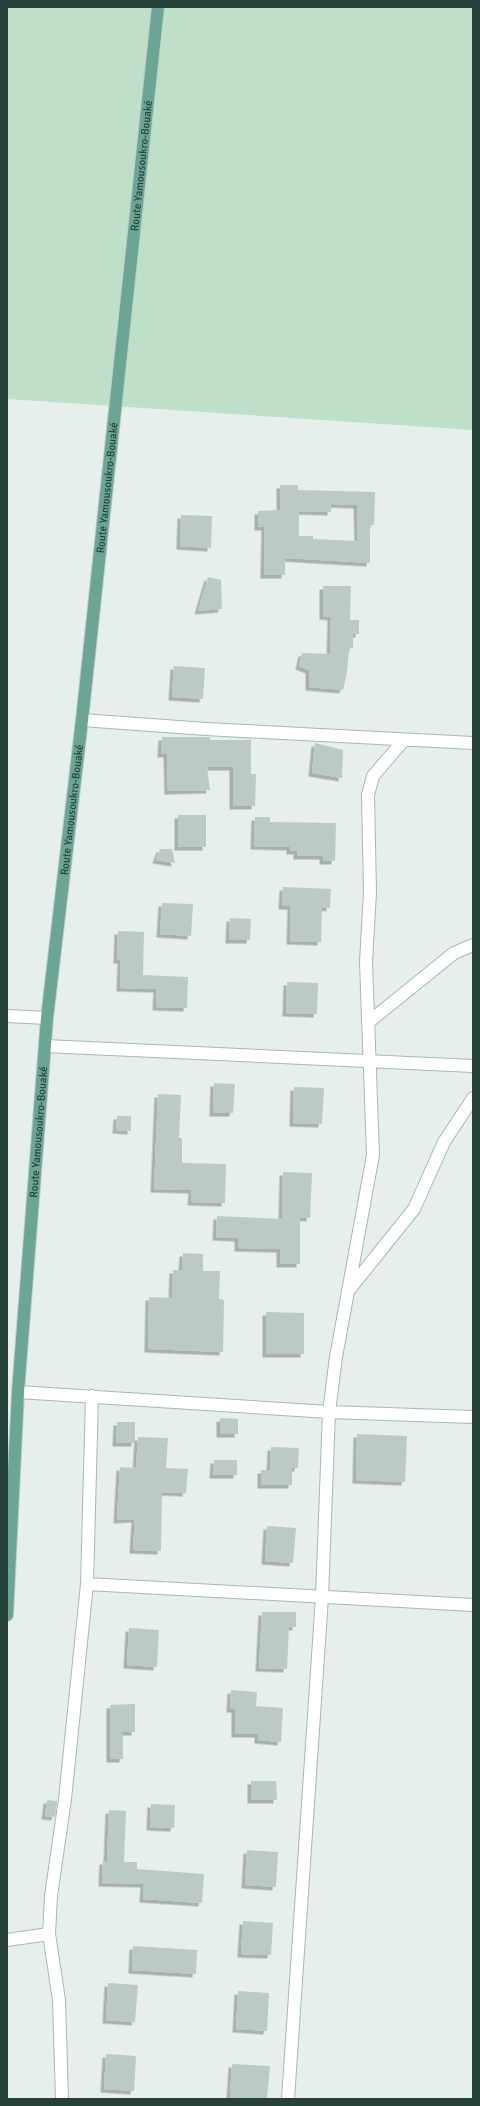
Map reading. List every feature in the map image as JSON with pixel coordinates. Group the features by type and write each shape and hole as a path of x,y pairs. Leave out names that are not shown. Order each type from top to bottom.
{"main road":[{"name":"Route Yamousoukro-Bouaké","path":"7,1615 18,1392 47,1018 82,720 158,7"}],"street":[{"path":"82,720 206,729 473,743"},
{"path":"288,2099 322,1597 329,1412 336,1357 373,1155 369,1061 370,1021 366,962 370,892 368,794 373,776 404,740"},
{"path":"370,1021 454,953 473,945"},
{"path":"7,1016 47,1018"},
{"path":"45,1046 473,1066"},
{"path":"349,1291 414,1209 444,1142 473,1098"},
{"path":"18,1392 329,1412 473,1417"},
{"path":"62,2099 60,2000 49,1934 51,1896 65,1799 87,1584 92,1396"},
{"path":"87,1584 473,1605"},
{"path":"7,1940 49,1934"}],"green space":[{"path":"7,7 473,7 473,430 7,399"}],"building":[{"path":"280,485 298,485 298,490 375,492 374,525 370,525 370,563 285,558 285,575 264,575 265,527 258,527 258,511 280,510","holes":["331,504 357,505 358,541 313,539 313,536 299,536 299,511 331,512"]},
{"path":"181,515 212,516 211,548 180,546"},
{"path":"208,577 221,580 222,609 198,611"},
{"path":"323,586 351,586 350,620 359,620 359,634 353,634 353,648 349,648 347,672 343,690 309,687 309,670 299,666 302,653 330,654 331,617 323,616"},
{"path":"174,666 205,668 203,699 172,697"},
{"path":"162,737 210,737 210,740 251,740 251,774 256,774 255,806 233,806 233,767 207,767 210,790 168,791 167,754 161,754"},
{"path":"315,743 343,750 342,778 312,773"},
{"path":"178,815 206,815 206,847 178,847"},
{"path":"255,817 270,817 270,822 336,823 335,861 323,861 323,856 297,856 297,851 290,851 290,847 254,846"},
{"path":"160,849 172,849 175,863 156,860"},
{"path":"283,887 331,889 330,908 322,907 321,942 290,941 291,906 282,906"},
{"path":"162,903 193,904 191,936 160,934"},
{"path":"230,918 251,919 250,940 229,940"},
{"path":"118,931 144,932 143,975 188,977 187,1008 156,1007 157,989 120,988 121,960 117,960"},
{"path":"287,982 318,983 317,1014 286,1013"},
{"path":"214,1083 235,1084 233,1113 213,1113"},
{"path":"294,1087 324,1088 322,1124 293,1123"},
{"path":"158,1094 181,1095 179,1138 182,1138 182,1163 226,1164 225,1203 191,1202 192,1190 154,1189"},
{"path":"117,1116 131,1116 131,1131 116,1130"},
{"path":"283,1172 312,1173 310,1218 300,1217 300,1264 280,1264 280,1249 238,1248 238,1238 216,1237 217,1216 282,1219"},
{"path":"183,1253 203,1254 203,1271 220,1271 219,1299 224,1300 223,1352 148,1349 149,1297 172,1298 173,1270 182,1270"},
{"path":"266,1312 304,1313 304,1354 266,1354"},
{"path":"220,1418 238,1419 238,1434 220,1434"},
{"path":"117,1422 135,1422 135,1443 116,1443"},
{"path":"357,1434 407,1436 405,1482 356,1480"},
{"path":"138,1437 168,1438 166,1468 188,1469 186,1493 162,1492 161,1551 133,1550 135,1519 117,1520 120,1467 136,1468"},
{"path":"271,1447 299,1448 298,1468 292,1468 292,1485 261,1485 261,1470 270,1470"},
{"path":"214,1460 237,1460 237,1475 213,1475"},
{"path":"267,1526 296,1528 293,1563 265,1561"},
{"path":"262,1612 296,1612 296,1627 289,1627 287,1669 259,1668"},
{"path":"129,1628 159,1630 157,1667 127,1665"},
{"path":"231,1690 257,1692 256,1706 283,1708 281,1742 258,1740 258,1734 235,1734 235,1709 230,1709"},
{"path":"135,1704 135,1732 123,1732 123,1759 110,1759 110,1705"},
{"path":"251,1781 276,1781 277,1800 251,1800"},
{"path":"47,1800 57,1801 55,1817 45,1816"},
{"path":"151,1804 175,1805 174,1828 150,1827"},
{"path":"109,1810 126,1811 124,1862 137,1862 137,1869 204,1874 202,1903 143,1899 144,1884 102,1883 103,1861 107,1861"},
{"path":"247,1850 278,1852 276,1887 245,1885"},
{"path":"243,1921 273,1923 271,1955 241,1954"},
{"path":"133,1946 197,1950 196,1974 132,1970"},
{"path":"108,1983 138,1985 135,2022 106,2020"},
{"path":"238,1991 269,1993 267,2031 236,2029"},
{"path":"106,2054 136,2056 134,2091 104,2089"},
{"path":"232,2064 270,2066 267,2099 230,2097"}]}
